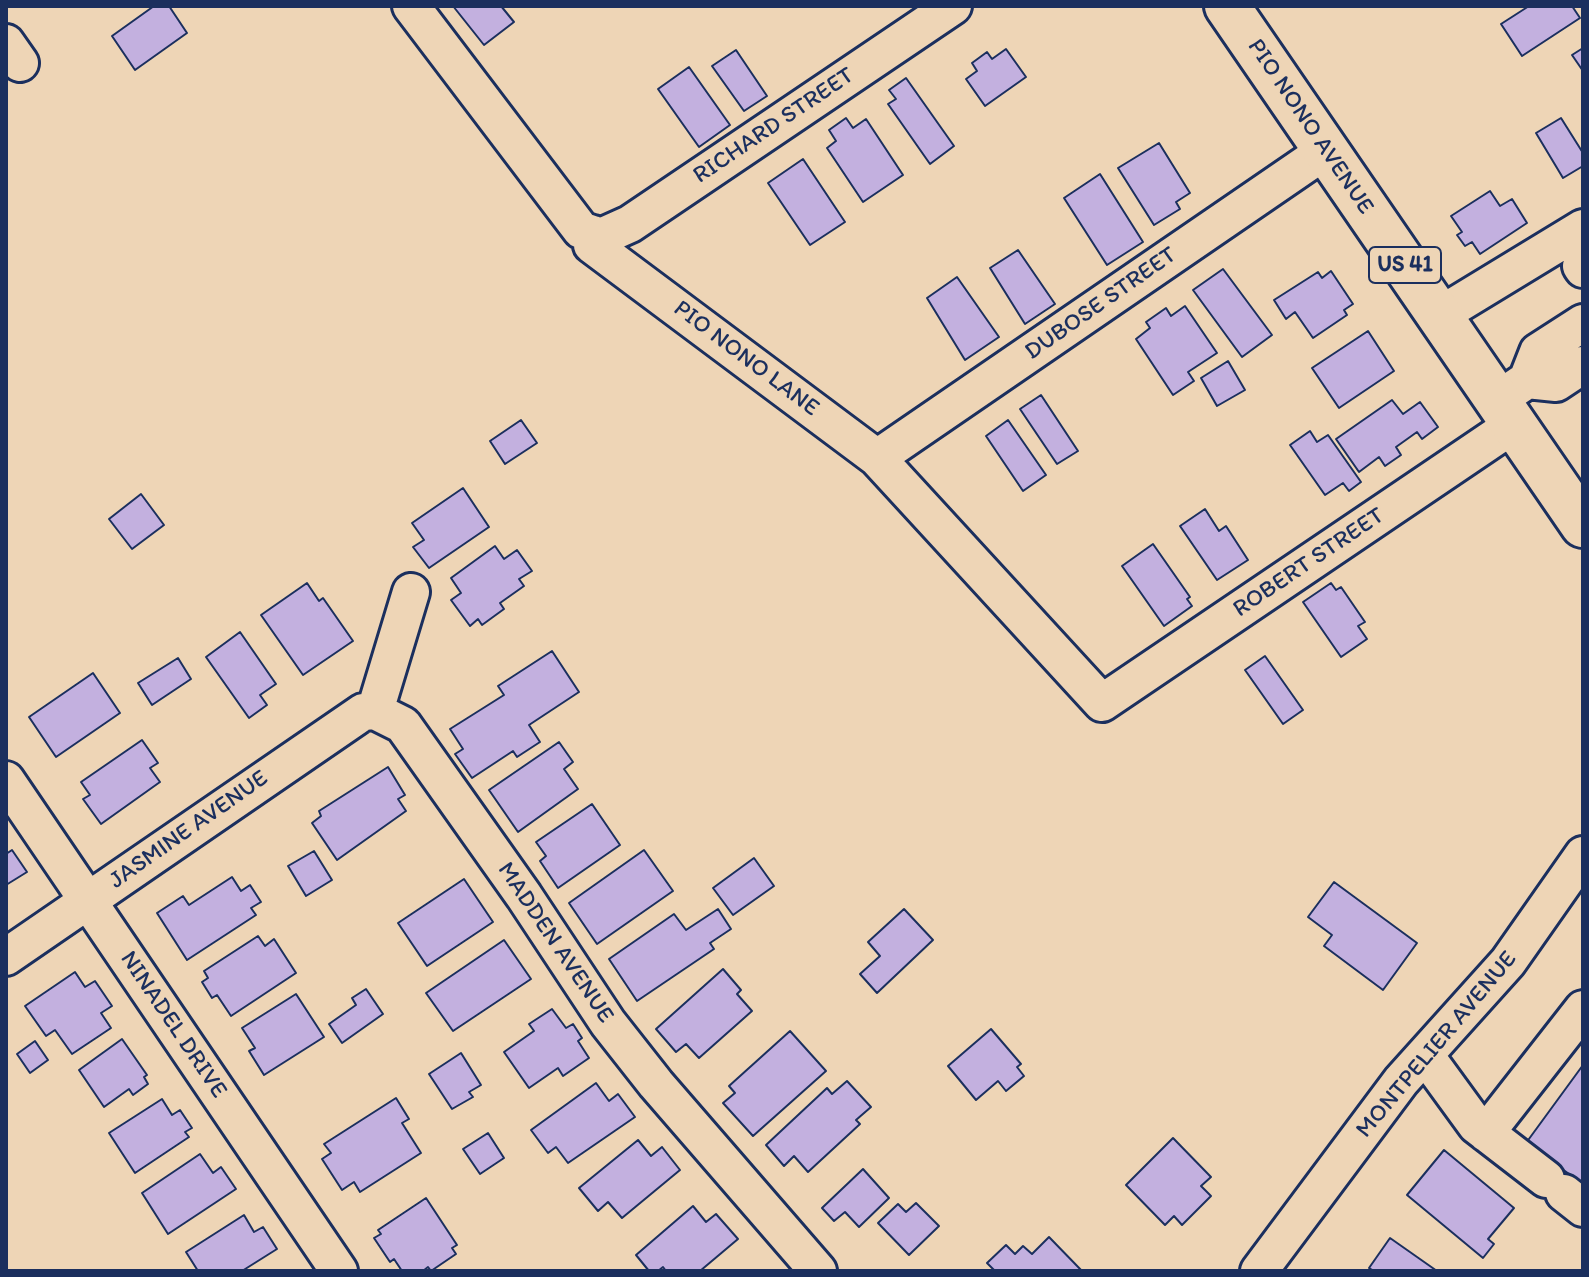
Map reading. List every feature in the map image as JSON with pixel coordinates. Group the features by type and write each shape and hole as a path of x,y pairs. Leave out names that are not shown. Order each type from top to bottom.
{"main road":[{"name":"PIO NONO AVENUE","path":"1227,6 1440,315 1514,401 1583,525"}],"street":[{"name":"PIO NONO LANE","path":"411,6 581,230 593,234 592,245 877,458 1102,703"},
{"name":"RICHARD STREET","path":"593,234 601,237 630,224 953,6"},
{"name":"DUBOSE STREET","path":"877,458 1325,151"},
{"path":"1440,315 1583,228"},
{"path":"1514,401 1538,352 1583,323"},
{"path":"1514,401 1556,383 1583,365"},
{"name":"ROBERT STREET","path":"1102,703 1514,401"},
{"path":"375,711 411,592"},
{"name":"JASMINE AVENUE","path":"6,957 363,712 375,711"},
{"name":"MADDEN AVENUE","path":"375,711 403,725 524,896 608,1023 656,1084 818,1271"},
{"name":"NINADEL DRIVE","path":"6,780 339,1271"},
{"name":"MONTPELIER AVENUE","path":"1259,1271 1401,1081 1508,962 1583,855"},
{"path":"1526,936 1583,890"},
{"path":"1486,1133 1583,1009"},
{"path":"1425,1055 1476,1125 1564,1193"}],"building":[{"path":"154,6 169,6 187,33 135,70 112,36"},
{"path":"453,6 501,6 514,22 484,45"},
{"path":"1529,6 1572,6 1580,18 1522,56 1501,24"},
{"path":"1583,48 1583,71 1572,55"},
{"path":"1006,49 1026,77 985,106 966,79 977,71 972,63 987,52 992,59"},
{"path":"736,50 767,96 744,111 712,66"},
{"path":"689,67 730,125 699,147 658,89"},
{"path":"906,78 954,146 930,164 888,104 896,99 889,90"},
{"path":"846,118 853,128 866,119 903,175 863,202 827,148 836,141 829,130"},
{"path":"1561,118 1583,153 1583,166 1563,178 1536,133"},
{"path":"1159,143 1190,193 1176,202 1180,209 1154,225 1118,168"},
{"path":"803,159 845,222 810,245 768,183"},
{"path":"1100,174 1143,242 1107,265 1064,198"},
{"path":"1490,191 1500,206 1512,199 1527,223 1480,254 1472,242 1465,246 1457,235 1462,232 1451,216"},
{"path":"1018,250 1055,304 1025,324 990,268"},
{"path":"1223,269 1272,335 1242,357 1193,290"},
{"path":"1331,271 1353,304 1344,310 1347,315 1313,338 1295,312 1286,319 1274,300 1318,272 1322,278"},
{"path":"957,277 999,337 965,360 927,298"},
{"path":"1185,306 1217,353 1188,372 1194,381 1173,395 1136,339 1150,328 1146,322 1166,308 1171,316"},
{"path":"1368,331 1394,371 1339,408 1312,368"},
{"path":"1228,361 1245,390 1217,406 1201,378"},
{"path":"1041,395 1078,451 1057,464 1020,409"},
{"path":"1392,400 1403,414 1420,402 1438,427 1422,439 1417,432 1396,447 1401,455 1385,466 1379,457 1359,472 1336,439"},
{"path":"521,420 537,443 505,464 490,441"},
{"path":"1008,420 1046,475 1023,491 986,436"},
{"path":"1310,431 1317,442 1328,435 1361,482 1349,491 1343,483 1325,495 1290,445"},
{"path":"463,488 489,527 429,568 413,547 424,540 412,523"},
{"path":"141,494 164,525 132,549 109,519"},
{"path":"1205,509 1219,531 1226,526 1248,560 1217,580 1180,526"},
{"path":"1153,544 1190,597 1187,599 1192,606 1164,626 1122,566"},
{"path":"495,546 504,559 517,550 532,571 519,579 524,586 500,603 504,609 482,625 478,619 470,626 451,600 461,593 451,578"},
{"path":"307,583 319,601 323,598 353,641 303,675 261,615"},
{"path":"1331,583 1336,590 1341,587 1365,622 1358,626 1367,639 1341,657 1303,602"},
{"path":"240,632 276,684 260,695 267,705 249,718 206,657"},
{"path":"552,651 579,692 529,725 540,742 517,757 513,751 472,778 455,754 463,749 450,729 504,695 498,686"},
{"path":"1265,656 1303,710 1283,724 1245,670"},
{"path":"178,658 191,679 152,705 138,683"},
{"path":"93,673 120,713 56,757 29,717"},
{"path":"142,740 158,763 150,768 160,782 101,824 83,799 90,795 81,782"},
{"path":"559,742 573,762 564,769 578,789 518,832 489,790"},
{"path":"388,767 405,795 398,799 406,811 337,860 312,823 321,816 319,811"},
{"path":"592,804 620,845 558,888 540,861 546,856 536,842"},
{"path":"12,850 27,872 6,885 6,854"},
{"path":"644,850 673,891 597,944 569,903"},
{"path":"314,851 332,880 306,896 288,866"},
{"path":"754,858 774,886 733,915 713,888"},
{"path":"232,877 241,891 250,885 261,902 251,908 256,915 187,960 157,913 183,896 189,905"},
{"path":"464,879 493,922 427,966 398,923"},
{"path":"1334,882 1417,943 1383,990 1324,946 1332,935 1308,917"},
{"path":"718,909 731,929 710,943 714,949 637,1001 609,959 674,914 686,930"},
{"path":"904,909 933,940 877,993 860,974 880,956 868,942"},
{"path":"258,936 265,946 274,939 296,973 231,1016 217,995 212,998 202,982 208,978 204,971"},
{"path":"504,940 531,979 453,1031 426,993"},
{"path":"723,969 741,990 737,994 752,1011 699,1058 686,1044 676,1052 656,1029"},
{"path":"75,972 85,987 95,981 112,1006 101,1013 111,1028 72,1054 55,1030 46,1036 25,1006"},
{"path":"366,989 383,1014 342,1043 329,1024 356,1005 352,998"},
{"path":"296,994 324,1037 264,1075 249,1051 255,1048 242,1028"},
{"path":"552,1009 566,1028 573,1024 582,1038 578,1041 589,1058 563,1076 558,1068 529,1088 504,1052 534,1031 529,1024"},
{"path":"991,1029 1021,1064 1017,1067 1024,1076 1006,1091 998,1081 976,1100 948,1066"},
{"path":"790,1031 826,1071 753,1136 723,1103 735,1093 729,1086"},
{"path":"122,1039 147,1075 144,1077 148,1084 133,1095 129,1089 104,1107 79,1070"},
{"path":"35,1041 48,1060 30,1073 17,1054"},
{"path":"461,1053 481,1085 469,1092 473,1097 452,1109 429,1074"},
{"path":"1583,1065 1583,1184 1526,1143"},
{"path":"847,1081 871,1107 856,1120 860,1124 808,1172 794,1156 784,1166 766,1145 827,1088 832,1094"},
{"path":"596,1083 609,1101 618,1094 635,1117 568,1163 556,1147 548,1153 531,1130"},
{"path":"396,1098 409,1119 402,1123 421,1153 360,1192 354,1182 342,1190 322,1159 331,1153 324,1144"},
{"path":"162,1099 172,1115 180,1110 192,1128 185,1132 189,1137 135,1173 109,1133"},
{"path":"488,1133 504,1158 480,1174 463,1149"},
{"path":"1173,1138 1211,1177 1201,1186 1211,1196 1182,1225 1174,1216 1165,1225 1126,1185"},
{"path":"638,1140 651,1156 662,1147 680,1170 622,1218 608,1202 598,1211 579,1188"},
{"path":"1444,1150 1514,1208 1488,1239 1494,1244 1483,1258 1407,1195"},
{"path":"200,1154 213,1173 221,1167 236,1189 168,1234 142,1193"},
{"path":"863,1169 889,1198 859,1227 845,1212 834,1221 822,1208"},
{"path":"426,1198 457,1245 452,1248 456,1254 431,1271 428,1267 423,1271 402,1271 394,1259 390,1262 374,1238 381,1234 378,1230"},
{"path":"916,1203 939,1226 909,1255 878,1223 898,1204 906,1212"},
{"path":"693,1206 706,1222 716,1214 738,1239 700,1271 666,1271 663,1267 658,1271 649,1271 636,1255"},
{"path":"244,1215 254,1232 263,1227 277,1249 242,1271 198,1271 186,1252"},
{"path":"1049,1237 1082,1271 995,1271 987,1263 1006,1245 1015,1254 1023,1246 1032,1254"},
{"path":"1390,1238 1437,1271 1374,1271 1369,1268"}]}
